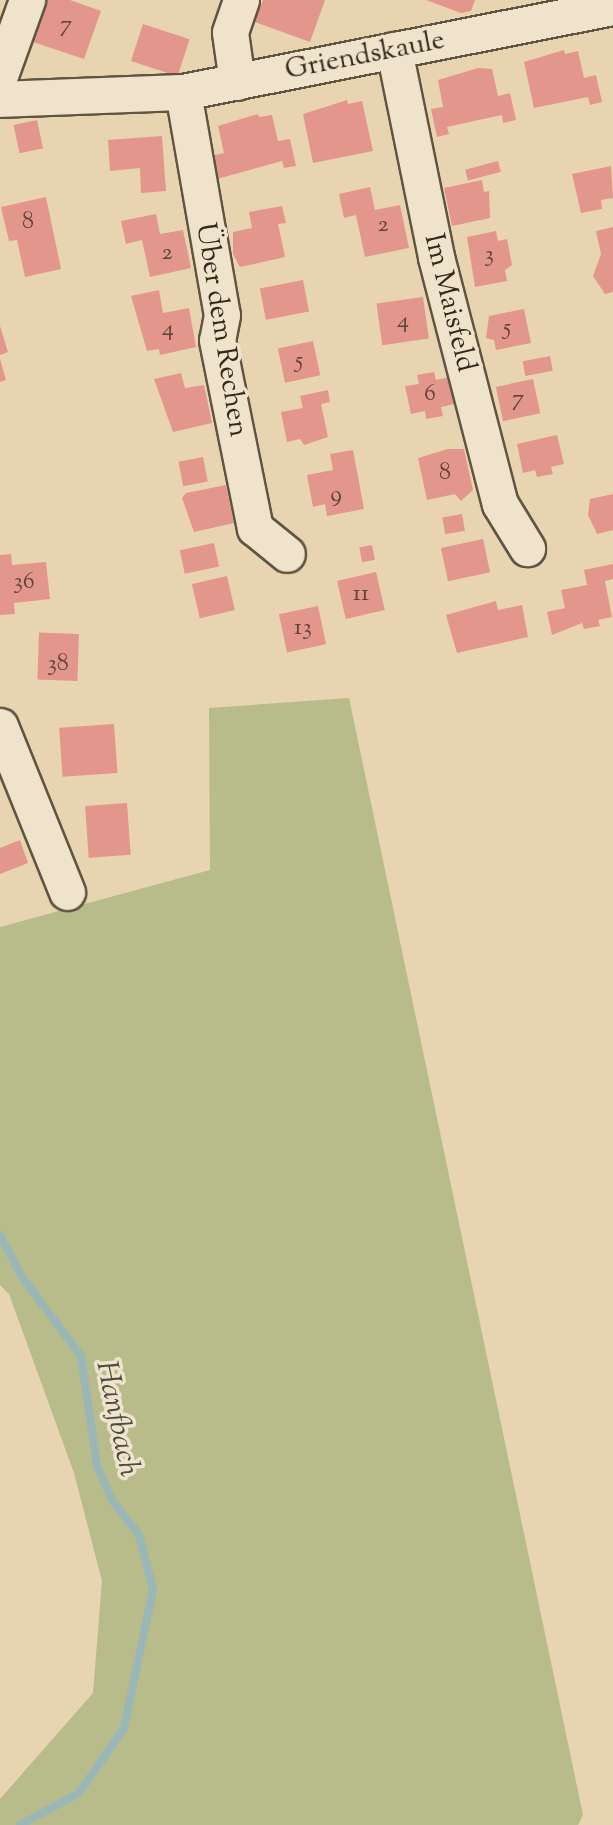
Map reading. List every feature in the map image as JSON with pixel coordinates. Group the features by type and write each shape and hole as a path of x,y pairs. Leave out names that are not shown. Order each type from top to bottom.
{"street":[{"path":"0,75 27,0"},
{"path":"237,82 230,32 241,0"},
{"name":"Griendskaule","path":"0,99 183,92 394,50 498,15 612,11"},
{"name":"Im Maisfeld","path":"394,50 436,257 500,504 527,548"},
{"name":"Über dem Rechen","path":"183,92 222,315 217,340 255,528 287,554"},
{"path":"0,726 66,892"}],"green space":[{"path":"349,698 583,1815 578,1825 0,1825 0,1799 93,1693 102,1581 74,1473 9,1294 0,1285 0,927 210,870 209,708"}],"building":[{"path":"44,0 70,0 101,11 84,59 30,41"},
{"path":"263,0 325,0 310,42 255,22"},
{"path":"426,0 475,0 471,11 461,13"},
{"path":"143,24 190,39 178,76 131,61"},
{"path":"564,50 565,54 578,51 584,78 596,75 602,102 590,105 588,97 534,108 524,62"},
{"path":"478,68 492,69 498,96 510,93 516,120 503,123 502,115 474,121 447,127 449,134 437,137 431,109 443,107 438,80"},
{"path":"347,100 348,104 362,101 373,151 313,163 303,114"},
{"path":"258,114 259,117 272,115 278,141 290,139 296,166 284,168 282,161 217,179 212,156 224,153 218,126"},
{"path":"37,120 43,148 20,153 14,125"},
{"path":"162,136 166,191 141,193 140,168 110,171 108,140"},
{"path":"498,161 501,172 468,180 465,170"},
{"path":"611,166 613,198 601,200 602,209 581,213 572,174"},
{"path":"482,180 484,192 489,191 490,218 452,226 444,188"},
{"path":"370,187 375,210 400,205 409,248 365,257 356,215 344,218 339,194"},
{"path":"46,197 61,269 25,277 17,240 9,241 1,207"},
{"path":"282,206 286,223 278,224 285,257 240,267 233,254 233,232 252,228 249,212"},
{"path":"156,214 160,234 183,230 191,268 150,277 142,240 126,244 121,221"},
{"path":"613,227 613,292 605,294 593,276 601,254 596,231"},
{"path":"496,231 498,241 507,239 512,265 505,270 507,281 475,287 467,237"},
{"path":"303,280 309,311 266,320 260,288"},
{"path":"159,290 163,313 189,308 196,347 160,355 159,349 147,351 131,296"},
{"path":"423,297 429,339 382,345 376,304"},
{"path":"524,309 531,343 496,350 494,340 486,338 489,316"},
{"path":"0,326 8,352 0,355"},
{"path":"313,341 320,375 285,383 278,348"},
{"path":"550,356 553,371 525,376 523,361"},
{"path":"0,359 6,380 0,382"},
{"path":"434,372 436,380 450,377 455,404 441,407 443,416 426,419 425,411 411,414 405,386 419,384 417,375"},
{"path":"181,373 185,388 204,385 212,423 173,432 154,379"},
{"path":"533,379 540,413 503,421 496,387"},
{"path":"328,390 330,402 321,404 328,437 304,445 300,439 287,442 281,412 303,408 300,396"},
{"path":"557,435 564,464 551,467 553,474 537,477 535,470 523,473 517,444"},
{"path":"448,449 464,449 473,490 461,501 455,494 427,500 418,458"},
{"path":"353,450 364,509 327,516 325,504 313,507 307,475 333,470 330,454"},
{"path":"203,457 208,482 183,486 178,462"},
{"path":"226,485 234,523 194,532 182,498 186,493"},
{"path":"613,494 613,530 597,534 588,515 590,499"},
{"path":"462,514 465,531 445,534 442,517"},
{"path":"483,539 490,572 448,581 441,548"},
{"path":"214,543 219,566 185,574 180,550"},
{"path":"372,545 375,560 362,562 359,547"},
{"path":"11,554 12,565 46,562 50,599 14,603 15,614 0,615 0,555"},
{"path":"613,564 613,579 605,581 612,617 598,620 600,626 584,629 582,623 552,635 547,612 565,608 561,590 587,585 584,570"},
{"path":"376,572 385,610 346,619 337,581"},
{"path":"227,576 235,610 200,618 192,584"},
{"path":"496,601 498,610 522,605 528,637 457,653 446,615"},
{"path":"318,606 326,644 287,652 279,614"},
{"path":"39,633 79,634 77,681 37,680"},
{"path":"114,724 117,773 63,777 59,728"},
{"path":"127,803 131,855 89,858 85,806"},
{"path":"20,840 28,863 0,874 0,848"}],"waterway":[{"name":"Hanfbach","path":"0,1235 22,1277 81,1356 97,1466 112,1500 139,1535 153,1590 124,1728 79,1793 20,1825"}]}
